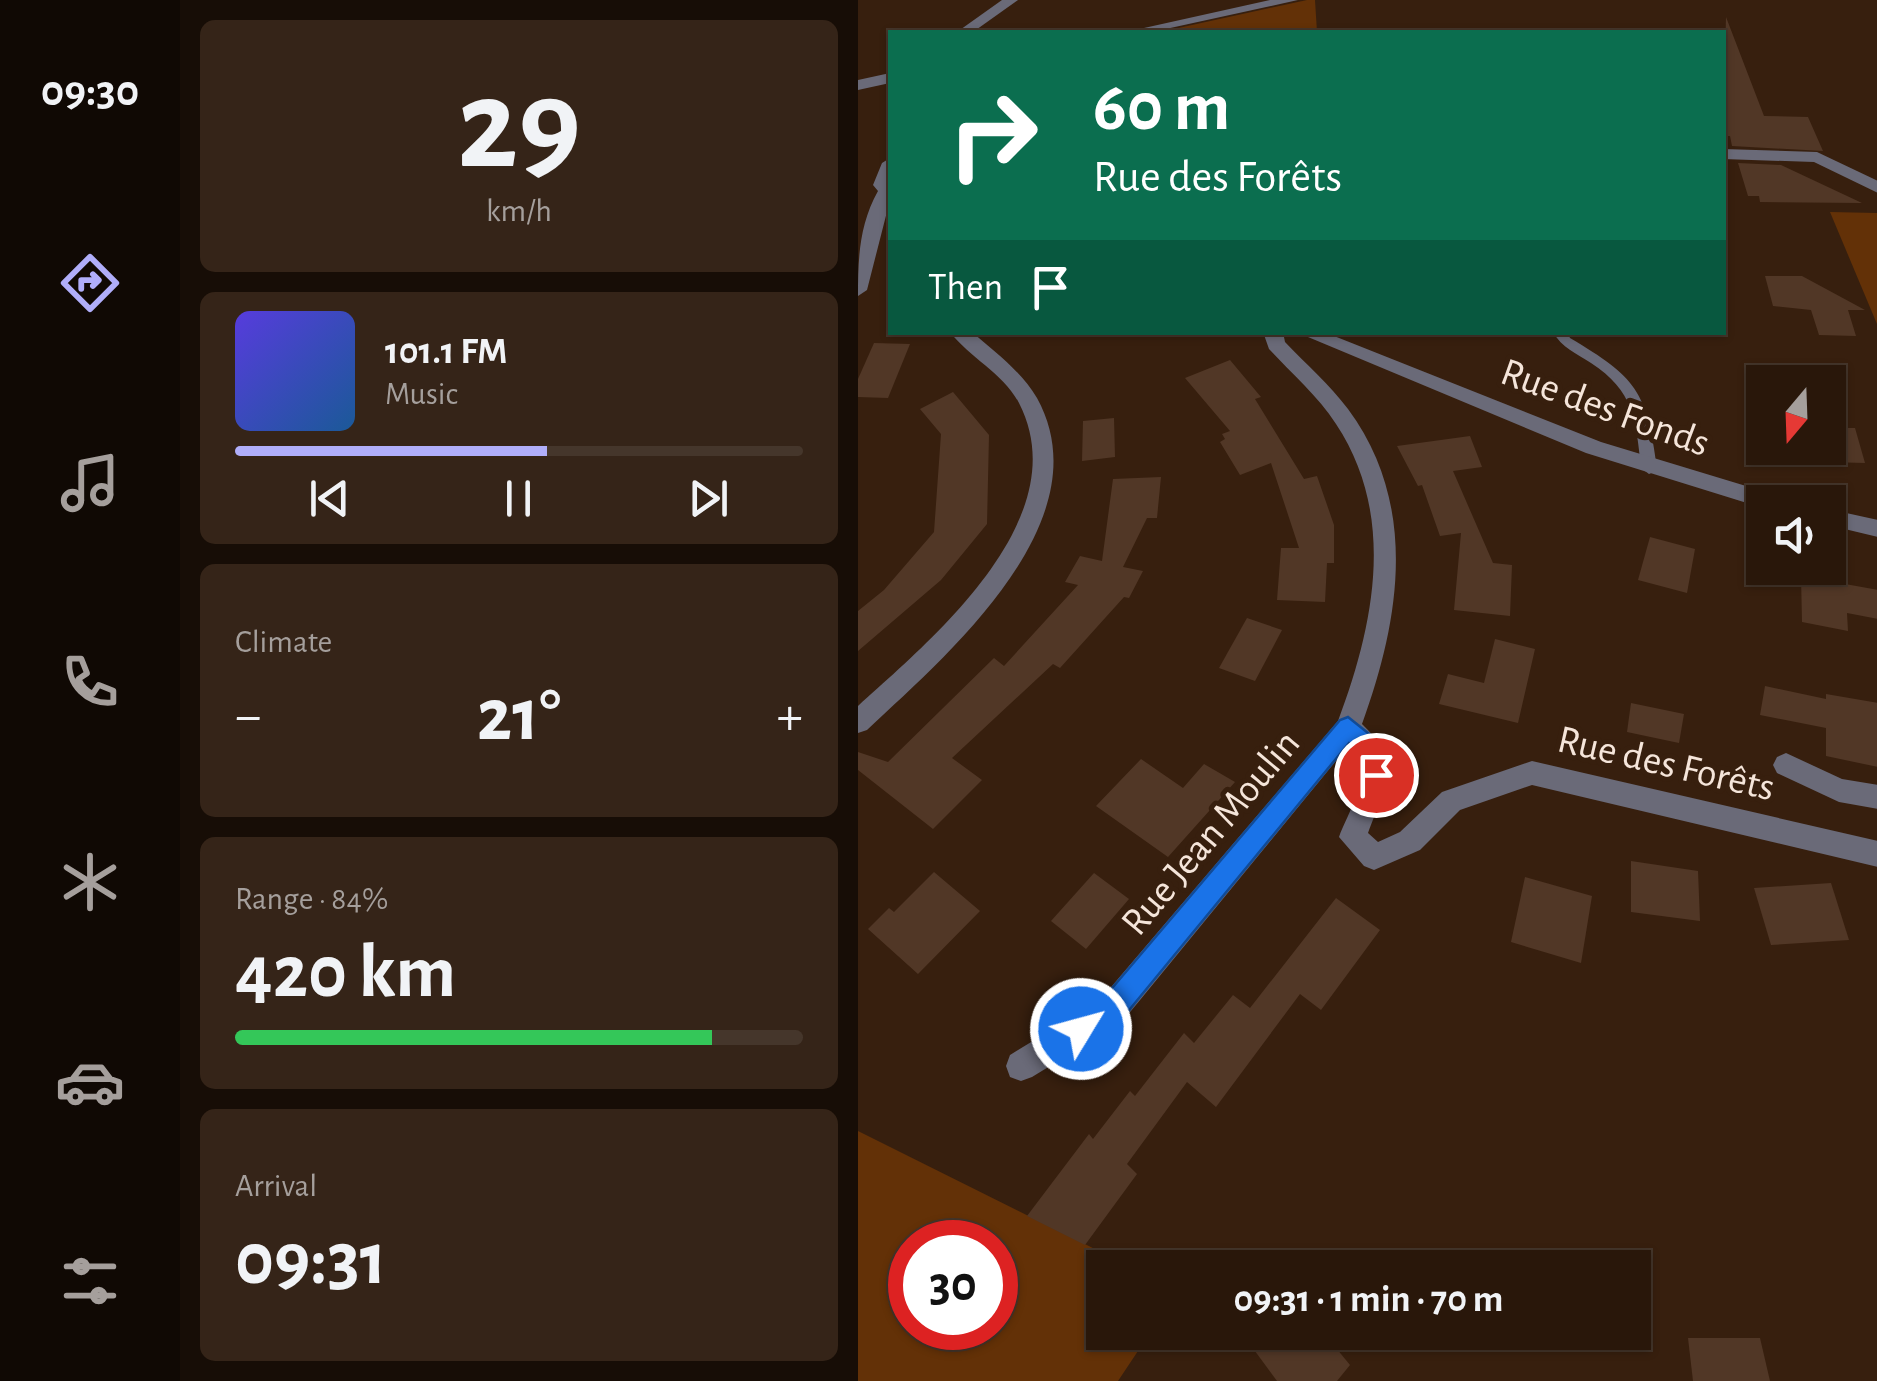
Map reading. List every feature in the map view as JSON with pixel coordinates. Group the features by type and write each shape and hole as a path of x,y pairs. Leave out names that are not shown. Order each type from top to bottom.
{"street":[{"path":"967,30 1011,0"},
{"path":"1144,30 1291,0"},
{"path":"858,84 888,78"},
{"path":"1726,154 1817,157 1878,188"},
{"path":"888,169 882,186 888,191"},
{"path":"858,290 877,209 888,193"},
{"path":"858,722 949,636 991,588 1026,531 1038,498 1042,450 1032,407 1008,374 962,335"},
{"name":"Rue Jean Moulin","path":"1021,1066 1111,1011 1348,727 1383,622 1390,566 1382,514 1372,470 1346,421 1276,344 1273,335"},
{"name":"Rue des Fonds","path":"1313,335 1649,468 1746,495"},
{"path":"1846,521 1878,529"},
{"name":"Rue des Forêts","path":"1348,727 1374,752 1376,775 1353,837 1374,857 1410,842 1451,801 1532,773 1878,854"},
{"path":"1786,765 1839,790 1878,797"}],"lane":[{"path":"1562,335 1565,341 1618,372 1642,412 1649,468"}],"shaded area":[{"path":"1307,0 1315,0 1317,30 1169,30"},
{"path":"1830,212 1877,213 1877,324"},
{"path":"858,1131 1097,1250 1086,1250 1086,1350 1139,1350 1118,1381 858,1381"}],"building":[{"path":"1726,17 1764,116 1808,117 1823,151 1732,146 1730,136 1726,136"},
{"path":"1738,163 1781,165 1862,203 1760,202 1759,196 1748,196"},
{"path":"1765,276 1802,276 1865,310 1848,310 1856,336 1819,335 1811,310 1773,306"},
{"path":"874,343 910,344 888,398 858,397 858,379"},
{"path":"1230,360 1261,397 1255,399 1304,479 1317,476 1334,525 1334,563 1327,563 1325,602 1277,600 1281,548 1299,548 1271,463 1240,475 1220,442 1225,439 1222,434 1230,431 1185,378"},
{"path":"953,392 989,435 987,524 941,580 858,651 858,611 884,590 934,532 941,434 920,409"},
{"path":"1114,418 1115,457 1082,461 1083,421"},
{"path":"1846,428 1855,428 1865,463 1846,462"},
{"path":"1470,436 1482,467 1453,471 1493,563 1512,565 1510,616 1454,610 1461,533 1440,536 1422,485 1418,486 1397,446"},
{"path":"1161,477 1157,518 1147,518 1123,567 1143,571 1129,598 1124,597 1060,668 1053,664 952,758 982,780 933,829 858,770 858,752 888,762 994,658 1004,666 1078,585 1065,582 1080,556 1102,561 1113,479"},
{"path":"1650,537 1695,549 1687,593 1638,580"},
{"path":"1846,584 1878,590 1878,619 1847,613 1848,631 1802,622 1801,585"},
{"path":"1247,618 1282,630 1255,681 1219,668"},
{"path":"1495,639 1535,649 1518,723 1439,704 1448,674 1484,683"},
{"path":"1765,686 1826,699 1826,694 1878,703 1878,767 1826,756 1826,728 1760,715"},
{"path":"1631,703 1684,714 1679,743 1627,732"},
{"path":"1141,759 1183,788 1204,764 1235,782 1168,857 1096,806"},
{"path":"1631,861 1698,871 1700,921 1631,912"},
{"path":"934,872 980,911 918,974 868,929 889,908 894,912"},
{"path":"1094,873 1129,899 1086,949 1051,921"},
{"path":"1525,877 1592,896 1581,963 1511,942"},
{"path":"1831,883 1849,940 1771,945 1754,888"},
{"path":"1336,898 1380,930 1321,1010 1300,994 1216,1107 1187,1082 1127,1164 1137,1174 1085,1245 1027,1216 1089,1134 1093,1139 1130,1091 1135,1096 1184,1033 1194,1043 1233,995 1250,1008"},
{"path":"1688,1338 1760,1338 1770,1381 1693,1381"},
{"path":"1254,1350 1338,1350 1350,1365 1337,1381 1277,1381"}],"route":[{"path":"1081,1029 1111,1011 1348,727 1374,752 1376,775"}]}
